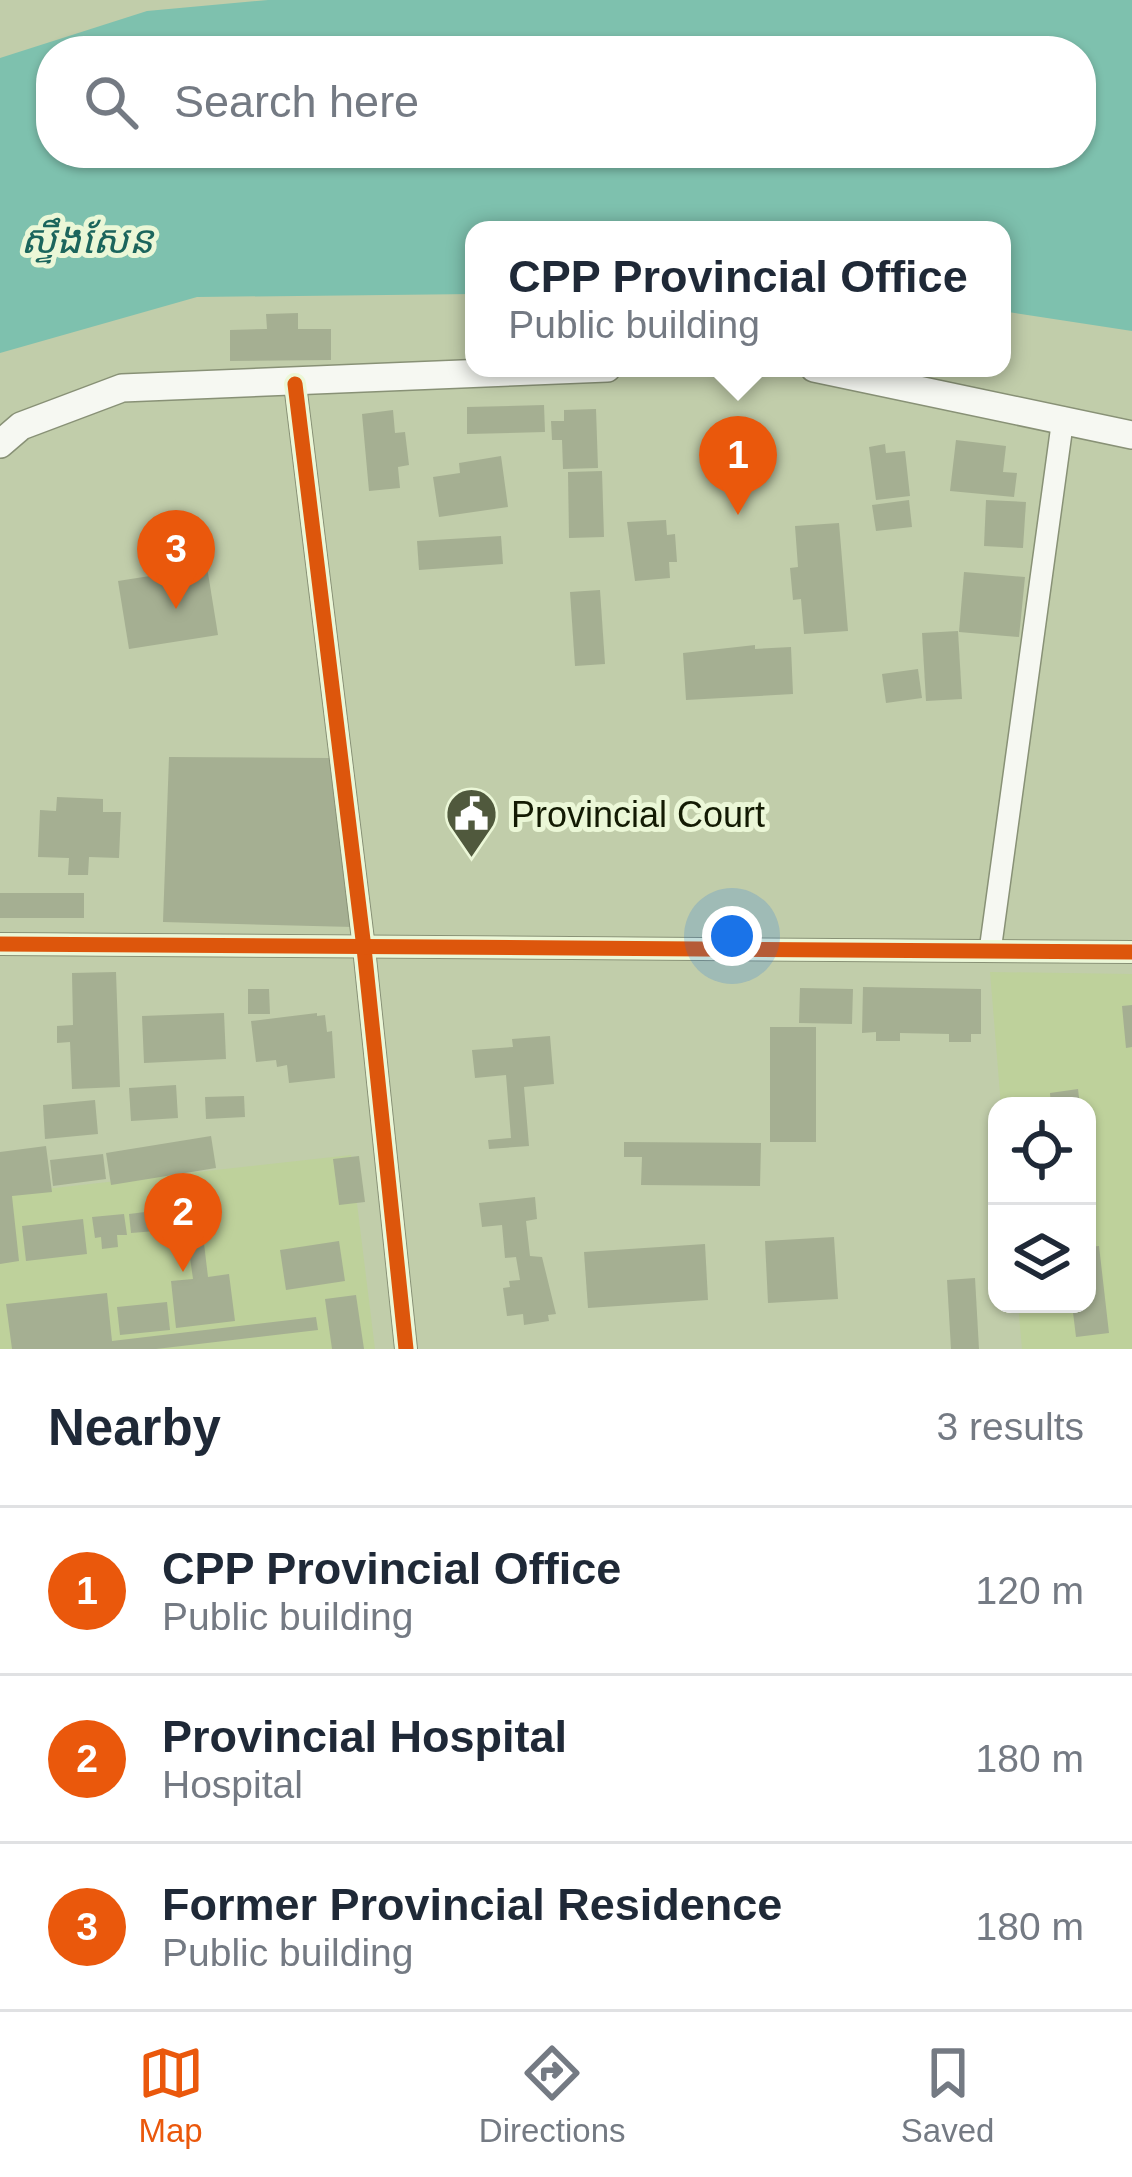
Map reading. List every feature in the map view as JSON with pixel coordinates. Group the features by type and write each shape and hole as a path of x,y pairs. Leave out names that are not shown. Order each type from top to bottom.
{"street":[{"path":"0,444 21,426 122,388 465,375"},
{"path":"859,377 1132,435"},
{"path":"295,384 364,948 406,1349"},
{"path":"990,951 1063,418"},
{"path":"0,944 1132,952"}],"shaded area":[{"path":"990,972 1132,974 1132,1349 1022,1349 1019,1313 1096,1313 1096,1097 1000,1097"},
{"path":"351,1155 375,1349 0,1349 0,1194"}],"water":[{"name":"ស្ទឹងសែន","path":"268,0 1132,0 1132,331 1011,312 1011,221 465,221 465,294 197,297 0,353 0,58 36,46 36,168 1096,168 1096,36 69,36 147,11"}],"building":[{"path":"298,313 298,329 331,329 331,360 230,361 230,330 267,329 266,314"},
{"path":"544,405 545,432 467,434 467,407"},
{"path":"596,409 598,468 563,469 562,440 552,440 551,421 564,421 564,410"},
{"path":"393,410 395,433 405,432 409,465 398,467 400,488 369,491 362,414"},
{"path":"956,440 1006,446 1003,472 1017,473 1014,497 950,491"},
{"path":"885,444 886,453 905,451 910,496 876,500 869,447"},
{"path":"501,456 508,507 439,517 433,477 460,473 459,463"},
{"path":"602,471 604,537 569,538 568,472"},
{"path":"909,500 912,527 876,531 872,505"},
{"path":"986,500 1026,502 1023,548 984,546"},
{"path":"666,520 667,535 675,534 677,562 669,562 670,578 635,581 627,522"},
{"path":"839,523 848,631 804,634 801,599 793,600 790,568 798,567 795,526"},
{"path":"501,536 503,564 419,570 417,541"},
{"path":"207,567 218,635 129,649 118,581"},
{"path":"964,572 1025,577 1019,637 959,632"},
{"path":"600,590 605,664 575,666 570,592"},
{"path":"958,631 962,699 926,701 922,633"},
{"path":"755,645 755,649 791,647 793,694 686,700 683,653"},
{"path":"918,669 922,698 886,703 882,674"},
{"path":"169,757 330,758 353,927 163,922"},
{"path":"57,797 103,799 103,812 121,812 119,858 89,857 88,875 68,875 69,858 38,857 40,810 56,811"},
{"path":"0,893 84,893 84,918 0,918"},
{"path":"116,972 120,1087 72,1089 70,1042 57,1043 57,1026 73,1025 72,973"},
{"path":"863,987 981,989 981,1034 971,1034 971,1042 949,1042 949,1034 900,1033 900,1041 876,1041 876,1032 862,1033"},
{"path":"800,988 853,989 852,1024 799,1023"},
{"path":"248,989 269,989 270,1014 248,1014"},
{"path":"1132,1005 1132,1047 1126,1048 1122,1006"},
{"path":"224,1013 226,1059 144,1063 142,1016"},
{"path":"325,1015 327,1032 332,1031 335,1078 289,1083 287,1065 277,1067 276,1060 256,1062 251,1021"},
{"path":"770,1027 816,1027 816,1142 770,1142"},
{"path":"550,1036 554,1084 524,1087 529,1146 489,1149 488,1140 511,1138 506,1075 475,1078 472,1050 513,1047 512,1039"},
{"path":"176,1085 178,1118 131,1121 129,1088"},
{"path":"1078,1089 1079,1097 1050,1097 1050,1093"},
{"path":"244,1096 245,1117 206,1119 205,1097"},
{"path":"95,1100 98,1134 45,1139 43,1105"},
{"path":"211,1136 216,1168 111,1185 106,1153"},
{"path":"624,1142 761,1143 760,1186 641,1185 642,1157 624,1157"},
{"path":"46,1146 52,1192 12,1196 19,1261 0,1264 0,1152"},
{"path":"103,1154 106,1179 53,1186 50,1160"},
{"path":"359,1156 365,1202 339,1205 333,1159"},
{"path":"210,1196 215,1233 203,1235 208,1277 229,1274 235,1321 176,1328 171,1281 193,1279 187,1236 164,1233 160,1207 170,1206 170,1201"},
{"path":"535,1197 537,1219 526,1221 530,1256 542,1257 556,1314 548,1315 549,1321 524,1325 523,1314 507,1316 503,1288 510,1287 509,1281 520,1280 516,1257 505,1258 502,1225 482,1227 479,1203"},
{"path":"153,1211 156,1231 131,1233 129,1214"},
{"path":"124,1214 127,1235 117,1235 118,1247 102,1249 92,1217"},
{"path":"83,1219 87,1254 26,1261 22,1226"},
{"path":"834,1237 838,1299 768,1303 765,1241"},
{"path":"339,1241 345,1281 286,1290 280,1250"},
{"path":"705,1244 708,1300 588,1308 584,1252"},
{"path":"1096,1246 1109,1333 1076,1337 1073,1313 1096,1313"},
{"path":"975,1278 979,1349 951,1349 947,1280"},
{"path":"107,1293 112,1341 316,1317 318,1330 156,1349 12,1349 6,1304"},
{"path":"356,1295 364,1349 332,1349 325,1299"},
{"path":"167,1302 170,1330 120,1335 117,1307"}],"cycle path":[{"path":"295,384 364,948 406,1349"},
{"path":"0,944 1132,952"}],"place":[{"name":"CPP Provincial Office","path":"738,515"},
{"name":"Former Provincial Residence","path":"176,609"},
{"name":"Provincial Court","path":"472,860"},
{"name":"Provincial Hospital","path":"183,1272"}]}
